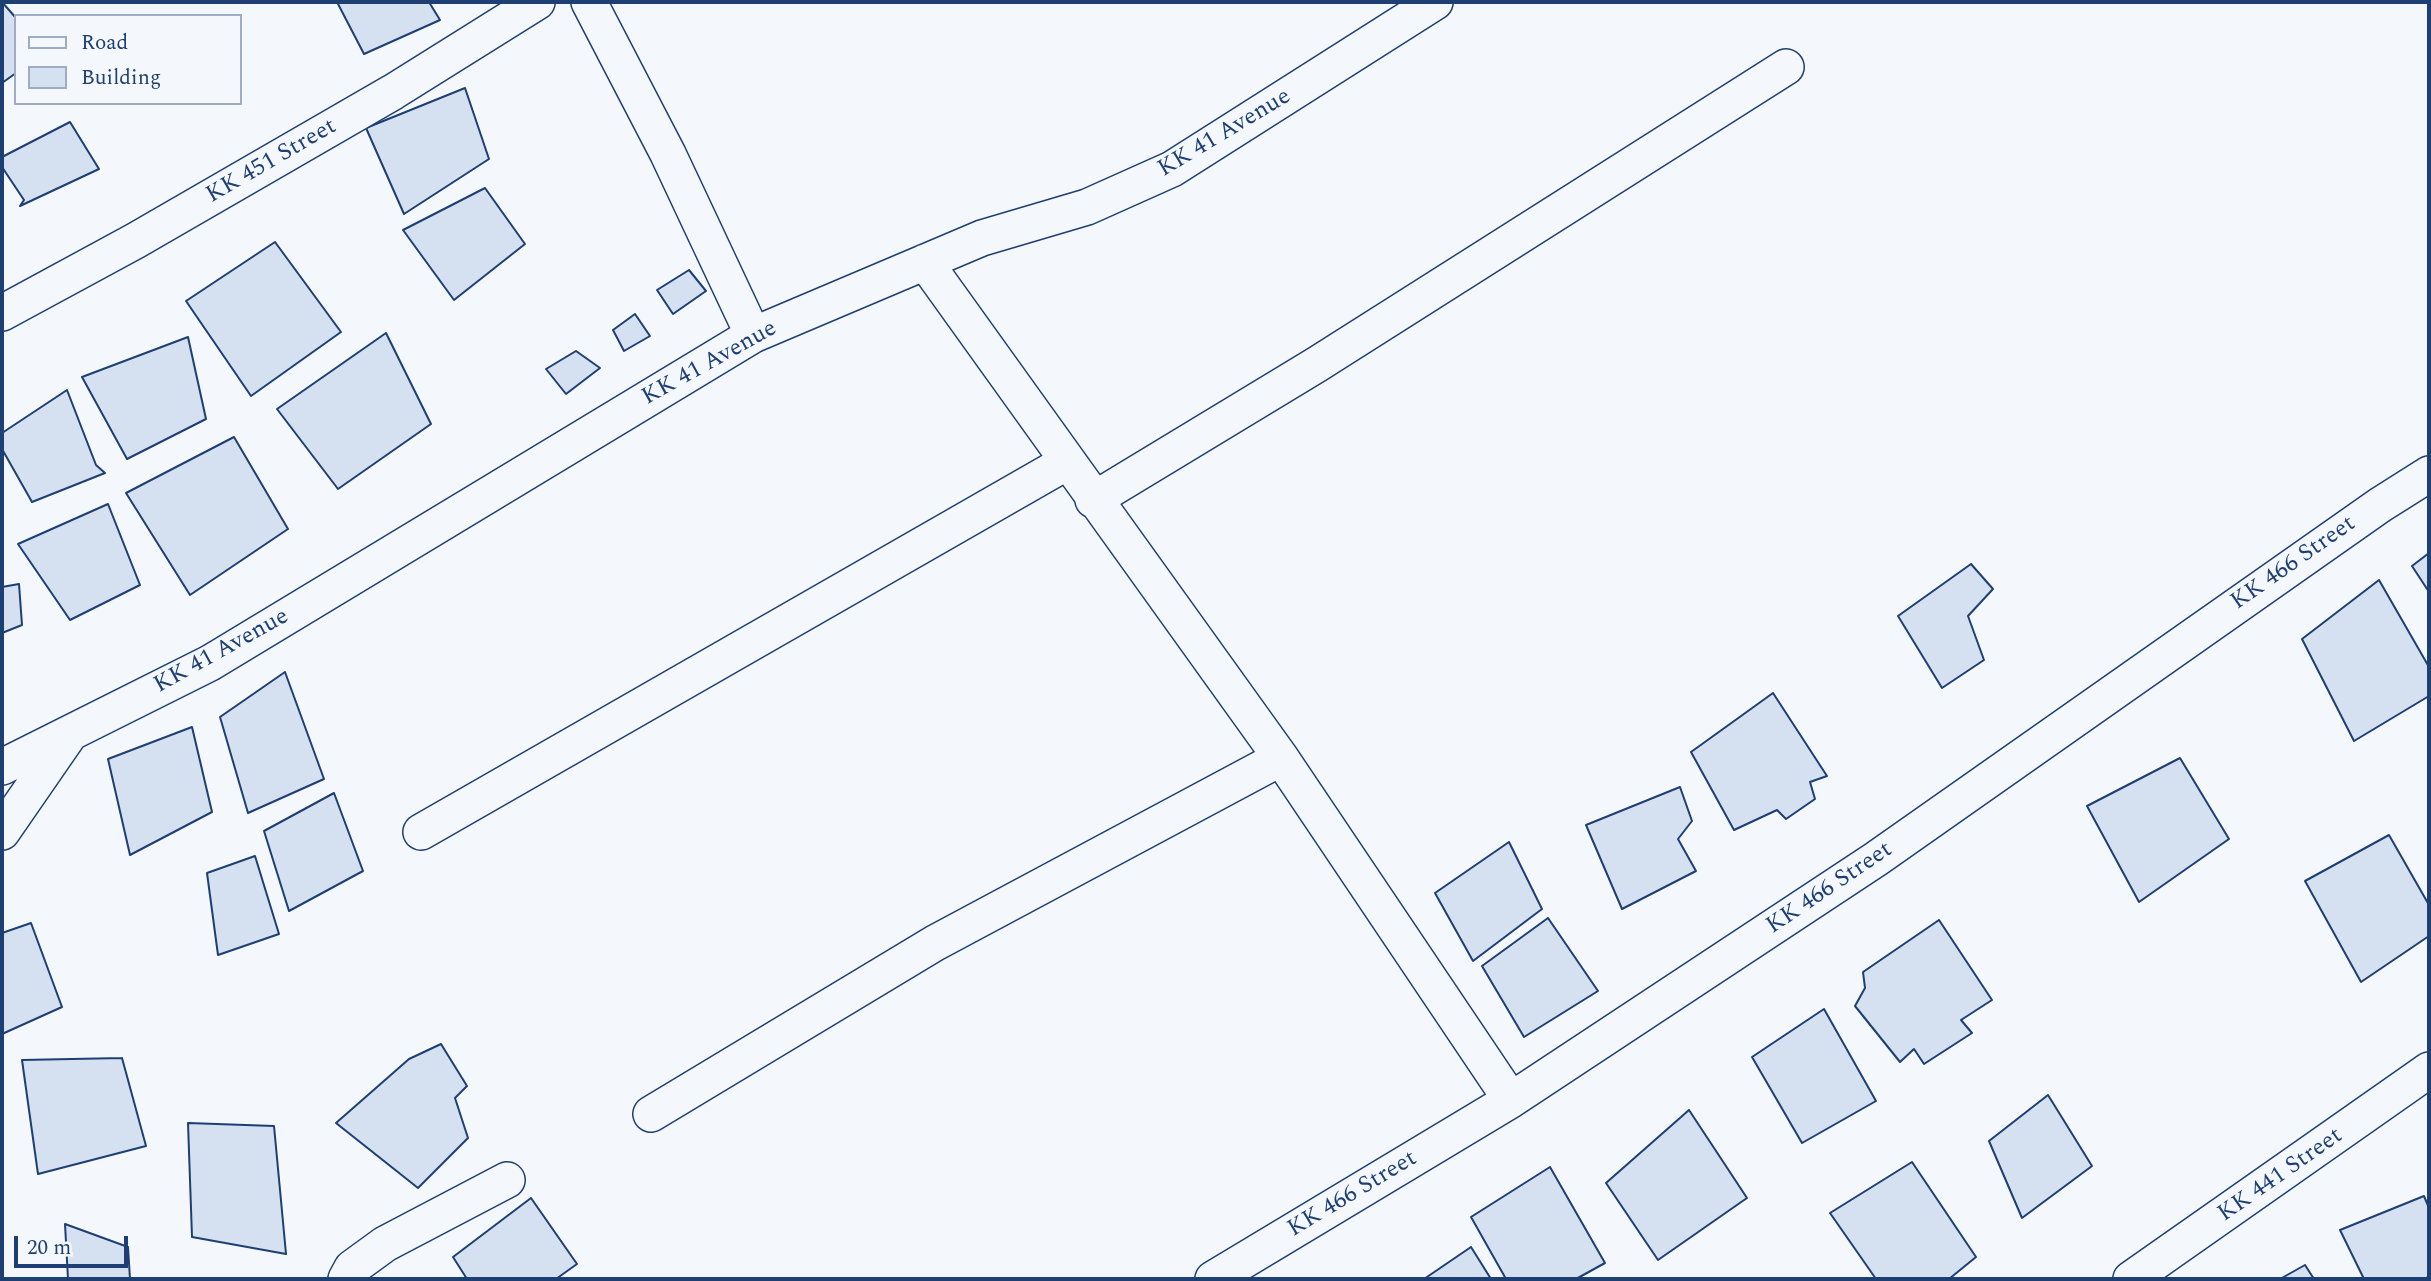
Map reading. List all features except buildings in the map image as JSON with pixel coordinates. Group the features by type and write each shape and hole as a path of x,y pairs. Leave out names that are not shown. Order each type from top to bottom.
{"street":[{"name":"KK 451 Street","path":"2,313 135,242 381,99 537,2"},
{"path":"589,2 668,154 753,335"},
{"name":"KK 41 Avenue","path":"2,767 73,729 210,663 753,335 982,238 1087,207 1172,169 1436,2"},
{"path":"1093,500 1316,365 1786,67"},
{"path":"925,262 1093,500 1281,758 1511,1100"},
{"path":"421,832 1067,462"},
{"name":"KK 466 Street","path":"1213,1279 1511,1100 1876,859 2358,520 2429,474"},
{"path":"2,832 73,729"},
{"path":"650,1114 935,943 1281,758"},
{"name":"KK 441 Street","path":"2131,1279 2429,1070"},
{"path":"345,1279 352,1268 385,1244 507,1180"}]}
